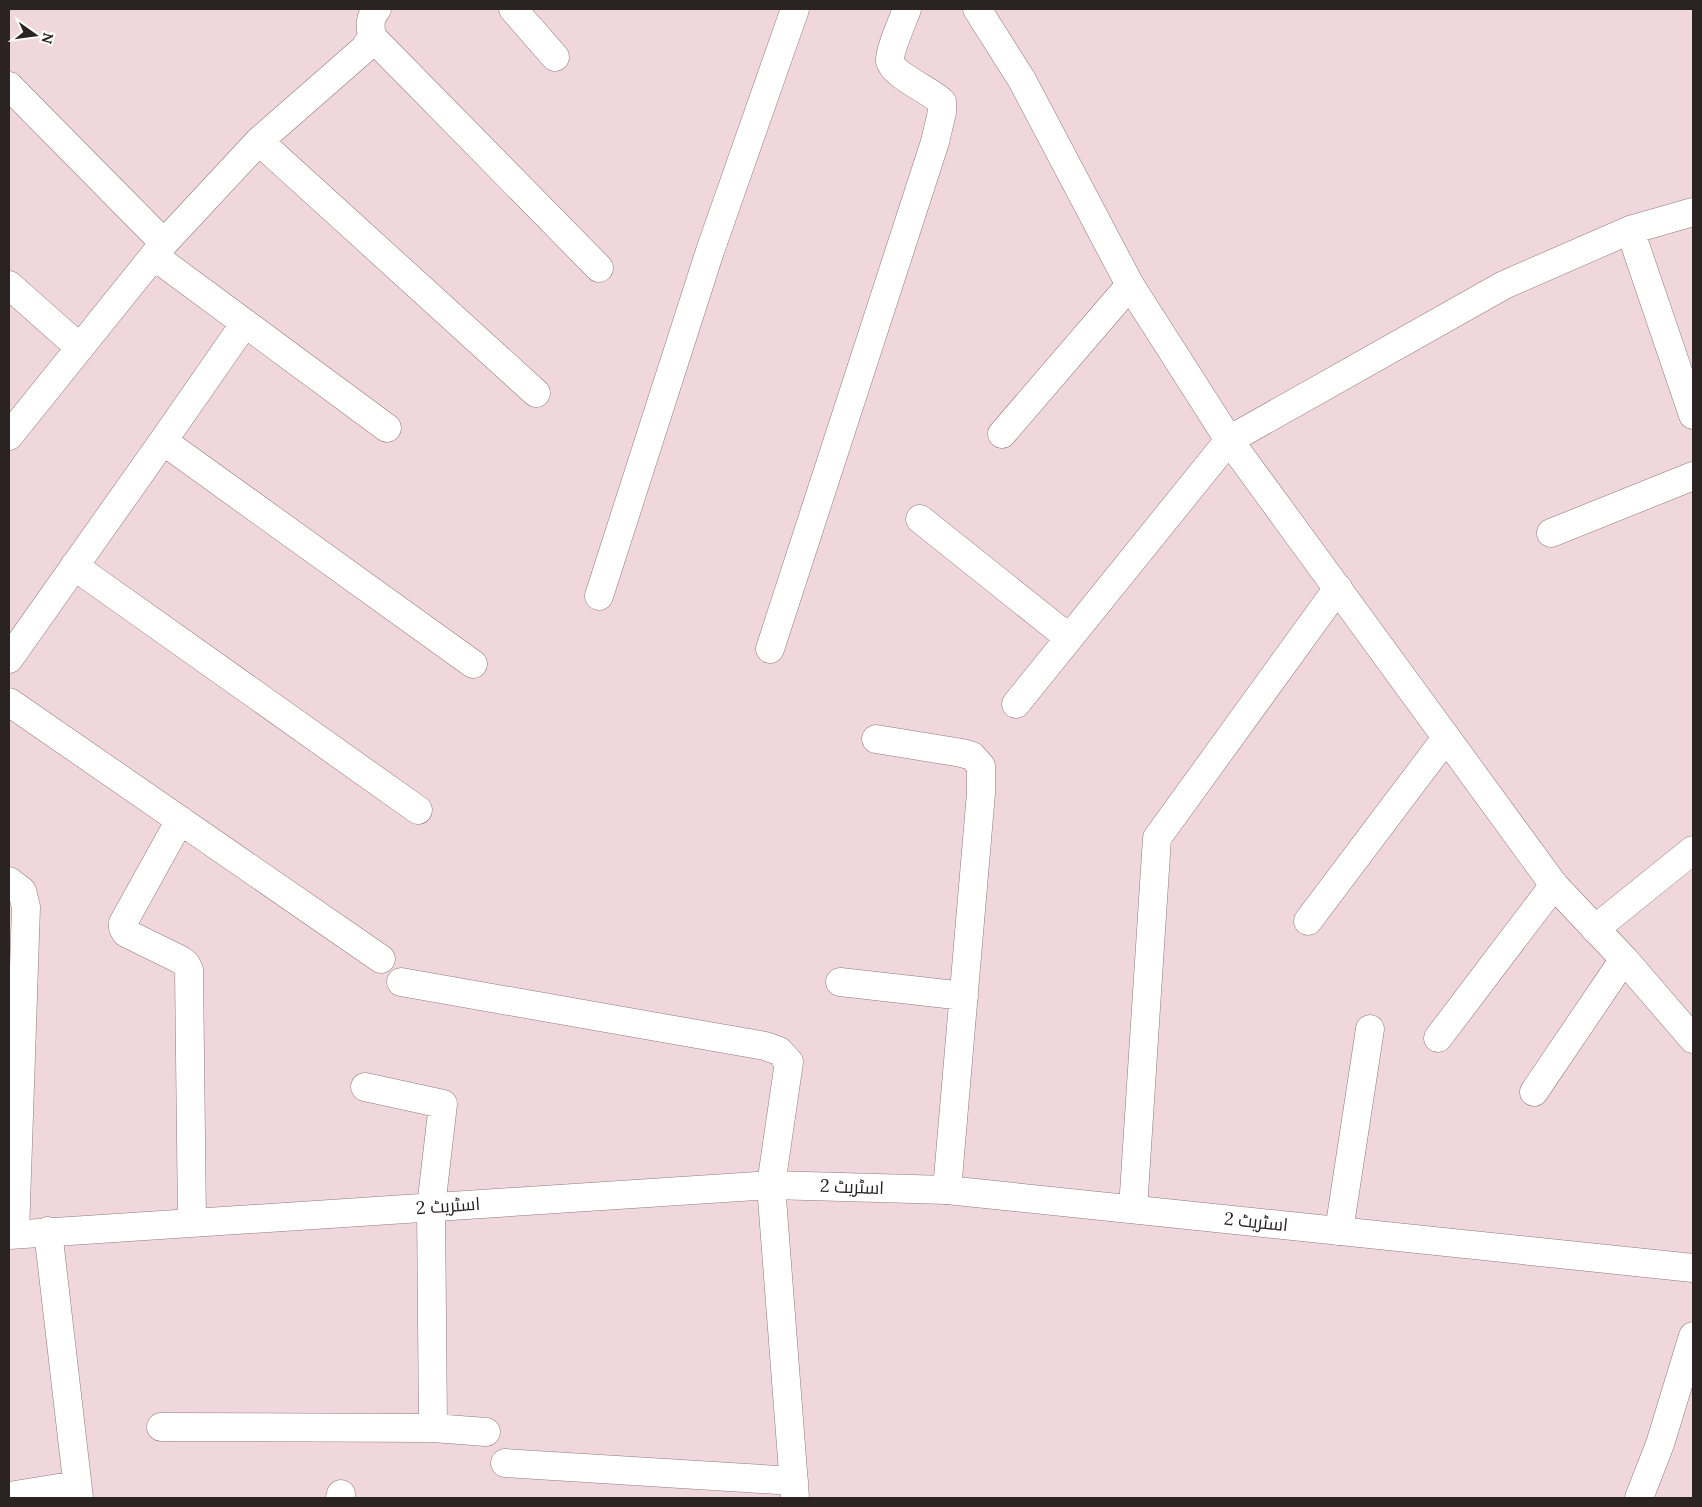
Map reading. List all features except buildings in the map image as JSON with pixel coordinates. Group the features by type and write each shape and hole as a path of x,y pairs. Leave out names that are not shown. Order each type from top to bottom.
{"street":[{"path":"377,9 372,14 369,24 372,37 599,268"},
{"path":"513,9 555,57"},
{"path":"599,596 710,251 796,9"},
{"path":"770,649 932,151 942,112 942,102 935,95 896,70 890,63 891,54 907,9"},
{"path":"977,9 1022,80 1130,285 1229,440 1554,885 1624,959 1693,1039"},
{"path":"9,436 159,249 258,141 364,49 372,37"},
{"path":"9,86 159,249 245,323 387,428"},
{"path":"258,141 536,393"},
{"path":"1016,704 1229,440 1504,285 1630,230 1693,212"},
{"path":"1630,230 1693,415"},
{"path":"9,285 80,348"},
{"path":"1002,434 1130,285"},
{"path":"9,658 164,441 245,323"},
{"path":"164,441 473,664"},
{"path":"1551,532 1693,476"},
{"path":"920,519 1069,638"},
{"path":"74,566 418,810"},
{"path":"1133,1209 1157,838 1338,588"},
{"path":"9,702 382,959"},
{"path":"1308,921 1446,738"},
{"path":"876,740 962,752 972,756 981,766 981,793 947,1190"},
{"path":"180,820 123,922 123,928 126,933 181,960 189,970 192,1222"},
{"path":"1596,929 1693,850"},
{"path":"9,881 22,891 26,908 12,1234"},
{"path":"1438,1038 1554,885"},
{"path":"1534,1092 1624,959"},
{"path":"401,982 765,1046 779,1051 789,1062 770,1185 794,1490 505,1463"},
{"path":"840,982 964,996"},
{"path":"1339,1231 1370,1029"},
{"path":"365,1087 443,1104 431,1207 433,1428"},
{"name":"اسٹریٹ 2","path":"12,1234 770,1185 947,1190 1693,1268"},
{"path":"9,1496 78,1492 48,1231"},
{"path":"1639,1498 1660,1444 1693,1336"},
{"path":"161,1427 433,1428 486,1432"}]}
